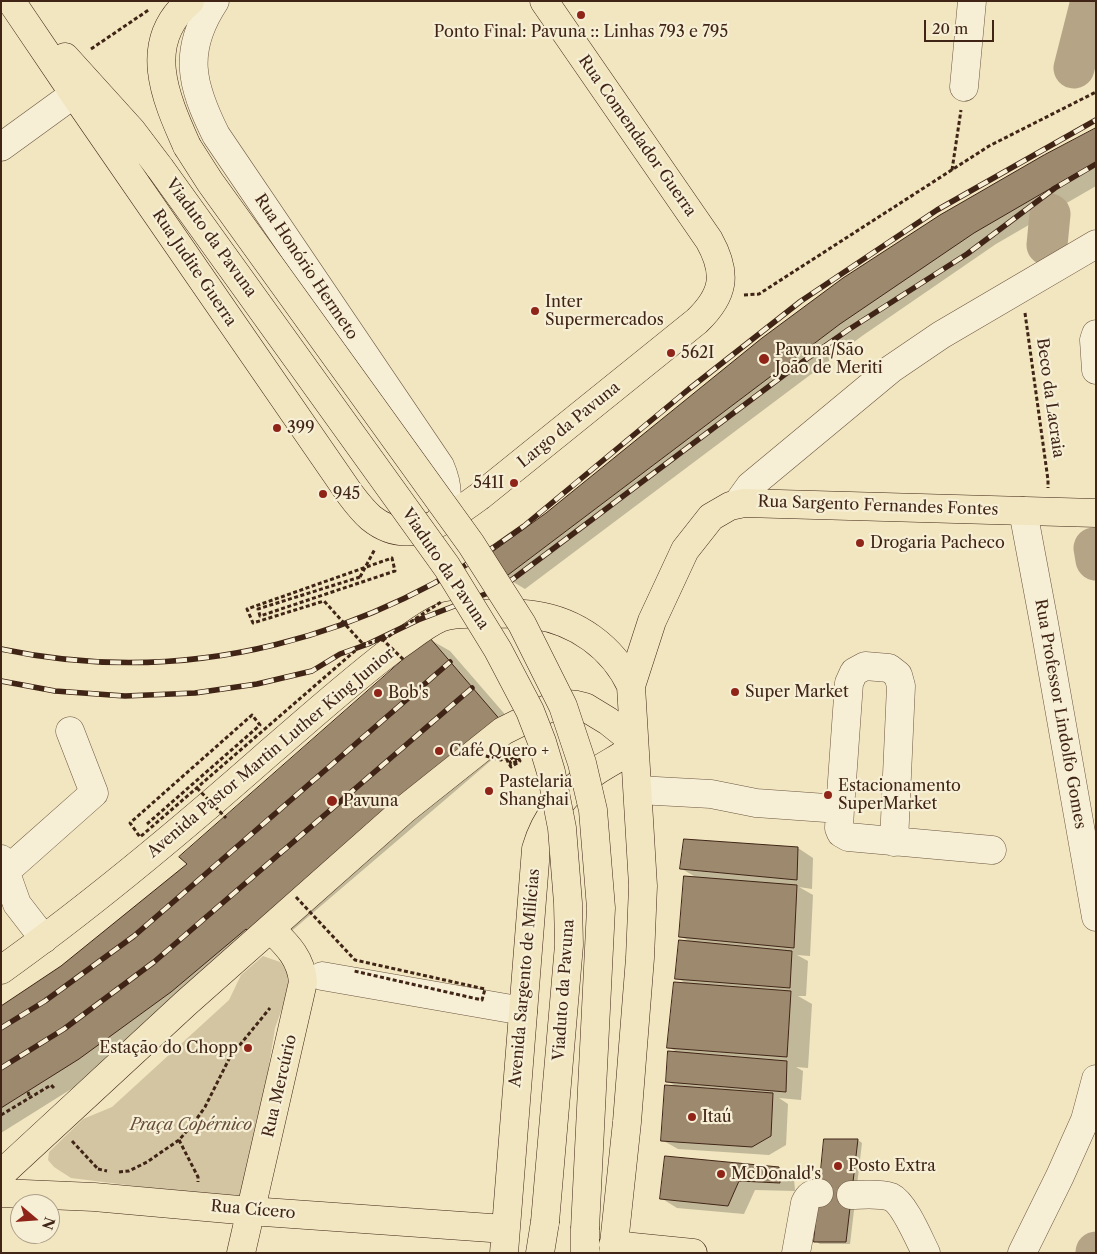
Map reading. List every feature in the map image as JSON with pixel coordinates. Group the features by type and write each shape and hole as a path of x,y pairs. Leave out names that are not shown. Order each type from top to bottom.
{"main road":[{"name":"Viaduto da Pavuna","path":"12,1 68,59 132,131 160,168 447,567 498,650 530,711 551,772 562,828 570,945 545,1222 540,1253"},
{"name":"Rua Judite Guerra","path":"12,1 344,487 371,518 386,527"},
{"name":"Viaduto da Pavuna","path":"190,1 179,10 171,22 162,45 161,58 162,73 171,111 187,146 210,182 471,544 522,624 563,706 582,763 593,810 601,908 585,1241"},
{"name":"Rua Comendador Guerra","path":"544,1 710,240 716,253 720,285"},
{"name":"Largo da Pavuna","path":"386,527 404,532 428,529 460,511 697,322 710,308 720,285"},
{"name":"Rua Sargento Fernandes Fontes","path":"631,686 650,628 671,576 685,550 711,517 737,504 1096,513"},
{"name":"Avenida Pastor Martin Luther King Junior","path":"1,970 44,939 194,818 360,673 428,624 442,617 466,614 532,614"},
{"path":"532,614 569,625 588,635 613,657 623,670 631,686 643,886 640,958 627,1122 613,1249 693,1253"},
{"path":"532,614 541,638 547,667 547,708"},
{"path":"1,1174 186,1003 412,802 503,731 547,708 566,704 585,707 608,721 623,733 634,746"},
{"name":"Avenida Sargento de Milícias","path":"504,1241 522,1011 536,850 539,838 555,808 572,790 584,779 634,746"},
{"name":"Rua Mercúrio","path":"241,1253 302,982 298,959 292,950 271,929"},
{"name":"Rua Cícero","path":"1,1193 94,1197 195,1205 504,1241"}],"street":[{"name":"Rua Honório Hermeto","path":"215,1 200,28 194,57 194,79 206,115 221,142 440,466 446,483 447,493 444,510 437,525"},
{"path":"964,87 972,1"},
{"path":"1,147 74,94"},
{"path":"737,504 750,486 891,369 941,335 1096,244"},
{"path":"1096,334 1094,340 1096,370"},
{"name":"Rua Professor Lindolfo Gomes","path":"1039,511 1044,623 1096,917"},
{"path":"894,842 902,686 898,675 889,668 864,666 854,672 849,683 840,809 839,828 841,833 848,837 894,842 992,850"},
{"path":"44,939 17,904 3,866 94,793 70,731"},
{"path":"638,800 726,810 756,803 840,809"},
{"path":"322,976 522,1011"},
{"path":"1022,1253 1064,1169 1085,1120 1096,1080"},
{"path":"796,1253 805,1203 813,1193 818,1193"},
{"path":"851,1195 891,1197 899,1203 926,1253"}],"path":[{"path":"68,59 95,48 152,7"},
{"path":"952,170 964,87"},
{"path":"720,285 759,294 990,146 1095,92"},
{"name":"Beco da Lacraia","path":"1021,288 1048,480 1039,511"},
{"path":"363,644 324,601 254,623 247,609 392,558 395,571 260,616 258,609 360,577 386,527"},
{"path":"147,824 260,725 252,715 130,824 140,837 363,644 383,640 404,660"},
{"path":"467,750 501,760 515,752 520,761 511,767 506,760 514,755 517,761 511,764 509,760 520,753"},
{"path":"197,788 226,818"},
{"path":"296,897 355,960 485,989 482,1000 354,970"},
{"path":"70,1138 98,1169 114,1172 129,1171 147,1162 179,1140 193,1124 205,1107 230,1057 273,1005"},
{"path":"1,1115 51,1085"},
{"path":"28,1092 30,1098"},
{"path":"179,1140 198,1177 195,1205"},
{"path":"94,1197 98,1169"}],"green space":[{"name":"Praça Copérnico","path":"263,956 280,962 286,970 290,986 275,1028 247,1200 71,1178 54,1167 48,1160 49,1152 83,1119 112,1107 229,1000 241,975"}],"building":[{"path":"1096,128 1096,162 974,233 840,324 504,578 488,555 546,513 762,338 843,278 940,215 1044,155"},
{"path":"429,637 502,722 253,935 246,929 171,992 79,1059 1,1108 1,1006 61,966 187,864 179,857"},
{"path":"684,839 798,847 797,880 680,869"},
{"path":"684,876 797,885 794,948 679,937"},
{"path":"679,940 792,951 790,988 675,979"},
{"path":"674,982 791,991 787,1057 667,1048"},
{"path":"668,1051 787,1061 786,1092 666,1082"},
{"path":"665,1085 773,1093 771,1136 752,1147 661,1141"},
{"name":"Posto Extra","path":"824,1139 858,1139 846,1242 814,1242"},
{"name":"McDonald's","path":"665,1156 779,1167 780,1183 739,1181 728,1206 660,1199"}],"waterway":[{"path":"1074,68 1091,1"},
{"path":"1047,245 1050,214"},
{"path":"1094,548 1096,560"}],"railway":[{"path":"1,649 71,660 141,662 209,657 276,644 341,625 405,598 466,565 524,526 689,389 801,301 937,210 1096,120"},
{"path":"1,681 55,691 125,696 195,693 257,684 312,671 340,654 368,644 418,620 501,588 788,372 848,330 967,254 1055,188 1096,164"},
{"path":"1,1028 45,1001 134,936 450,662"},
{"path":"1,1068 64,1029 154,962 472,688"}],"place":[{"name":"Ponto Final: Pavuna :: Linhas 793 e 795","path":"581,15"},
{"name":"Inter Supermercados","path":"535,311"},
{"name":"562I","path":"671,353"},
{"name":"Pavuna/São João de Meriti","path":"764,359"},
{"name":"399","path":"277,428"},
{"name":"541I","path":"514,483"},
{"name":"945","path":"323,494"},
{"name":"Drogaria Pacheco","path":"860,543"},
{"name":"Super Market","path":"735,692"},
{"name":"Bob's","path":"378,693"},
{"name":"Café Quero +","path":"439,751"},
{"name":"Pastelaria Shanghai","path":"489,791"},
{"name":"Estacionamento SuperMarket","path":"828,795"},
{"name":"Pavuna","path":"332,801"},
{"name":"Estação do Chopp","path":"248,1048"},
{"name":"Itaú","path":"692,1117"},
{"name":"Posto Extra","path":"838,1166"},
{"name":"McDonald's","path":"721,1174"}]}
